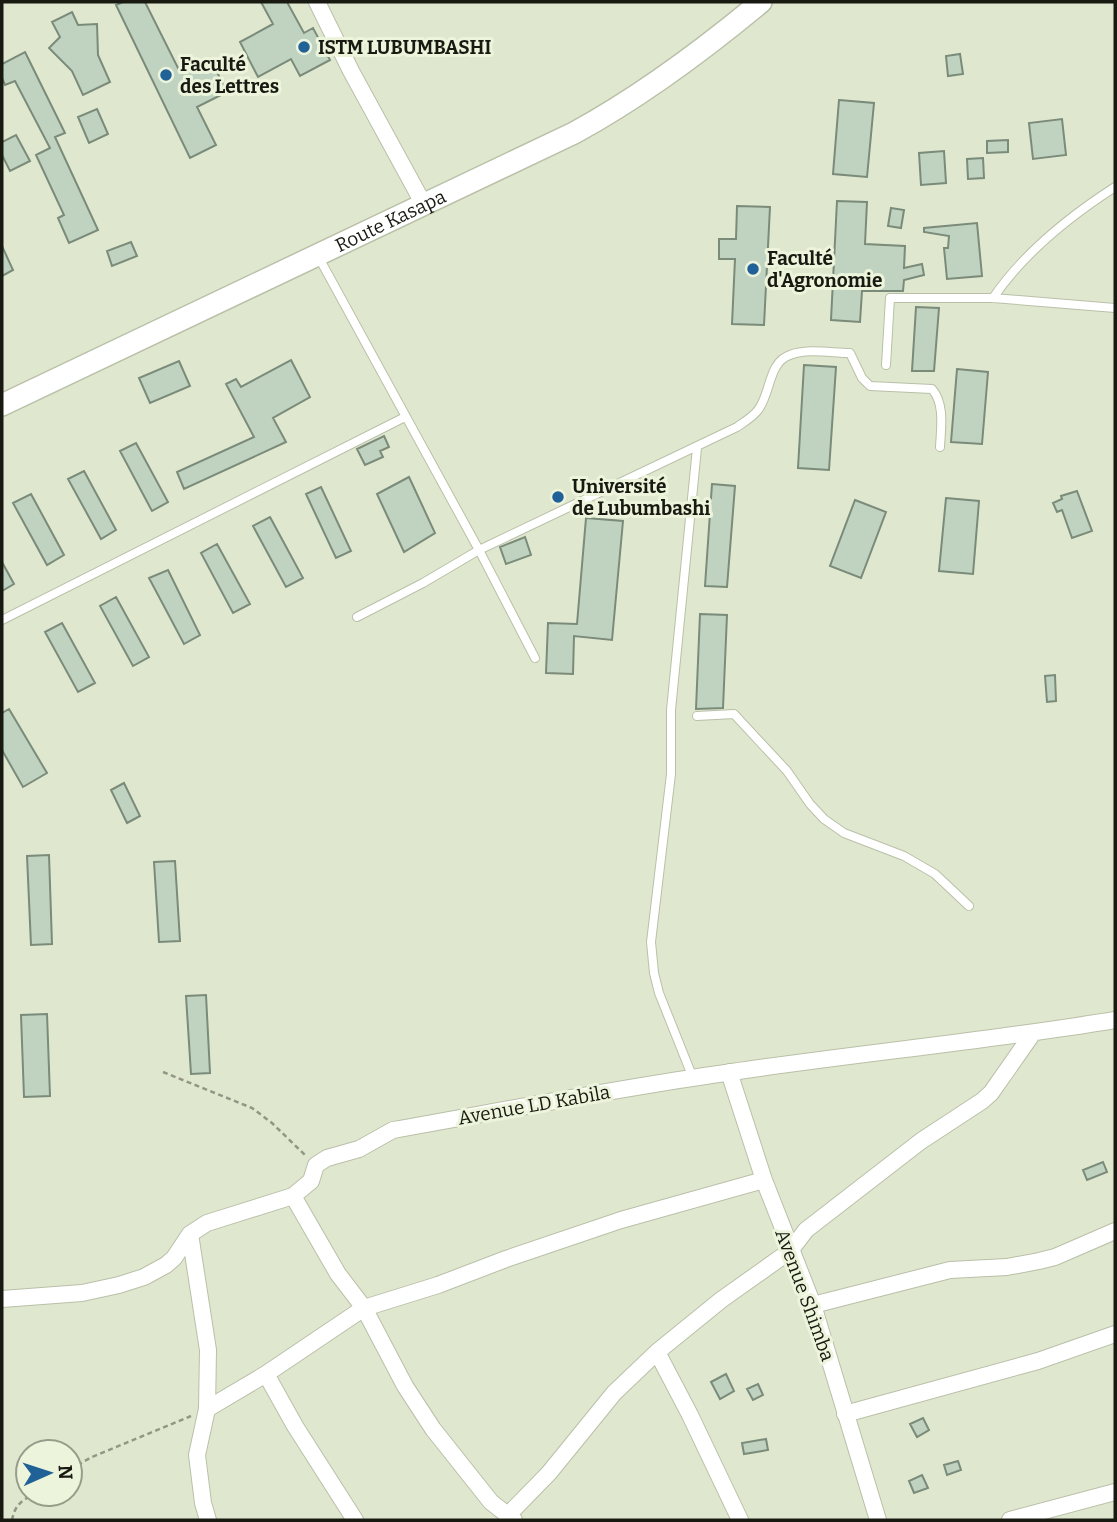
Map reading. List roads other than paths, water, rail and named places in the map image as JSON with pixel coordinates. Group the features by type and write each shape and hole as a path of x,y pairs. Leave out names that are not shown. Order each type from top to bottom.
{"main road":[{"name":"Route Kasapa","path":"2,405 574,133 621,107 716,39 761,2"}],"street":[{"path":"317,2 351,71 423,203"},
{"name":"Avenue LD Kabila","path":"293,1196 311,1181 316,1165 327,1158 359,1149 393,1130 729,1072 882,1050 1033,1034 1115,1020"},
{"path":"2,1299 82,1293 144,1277 174,1258 190,1234 218,1219 293,1196 338,1274 364,1308 405,1386 433,1429 491,1502 511,1517 614,1393 657,1352 722,1300 790,1251 806,1230 921,1141 982,1101 991,1093 1033,1034"},
{"name":"Avenue Shimba","path":"729,1072 764,1180 813,1305 878,1520"},
{"path":"207,1409 266,1374 364,1308 438,1285 621,1220 764,1180"},
{"path":"813,1305 950,1270 1007,1267 1040,1261 1115,1231"},
{"path":"190,1234 208,1350 207,1409 197,1455 208,1520"},
{"path":"845,1414 988,1375 1115,1335"},
{"path":"657,1352 740,1520"},
{"path":"266,1374 295,1426 355,1520"},
{"path":"1010,1520 1115,1492"}],"lane":[{"path":"993,298 1031,254 1080,209 1115,187"},
{"path":"317,254 535,658"},
{"path":"886,365 890,298 993,298 1115,308"},
{"path":"357,617 479,550 697,448 749,418 758,411 766,397 774,368 786,355 804,352 850,353 862,378 870,386 932,389 939,396 940,447"},
{"path":"2,620 405,416"},
{"path":"693,1078 659,993 651,942 671,774 671,710 697,448"},
{"path":"697,716 734,714 787,771 824,819 844,833 904,856 935,874 969,905"}],"place":[{"name":"ISTM LUBUMBASHI","path":"304,47"},
{"name":"Faculté des Lettres","path":"166,75"},
{"name":"Faculté d'Agronomie","path":"753,269"},
{"name":"Université de Lubumbashi","path":"558,497"}]}
